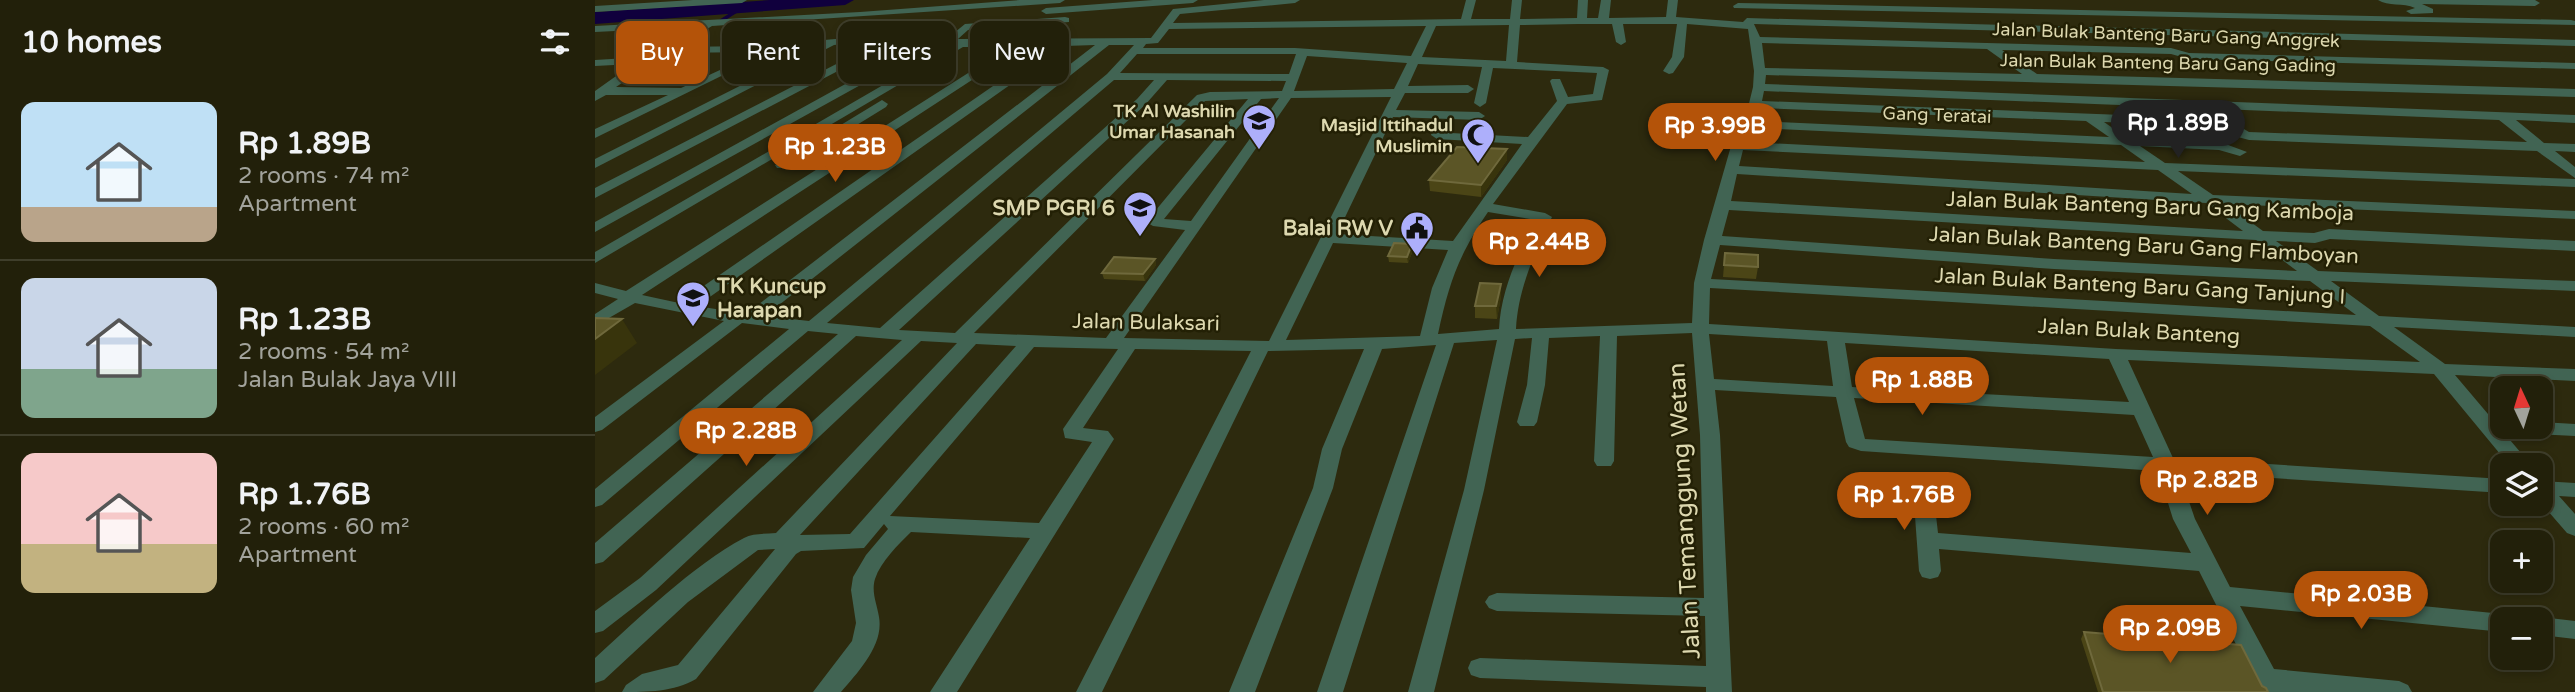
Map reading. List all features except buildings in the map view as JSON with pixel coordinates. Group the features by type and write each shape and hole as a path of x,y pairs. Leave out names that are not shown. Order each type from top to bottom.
{"street":[{"path":"595,9 742,0"},
{"path":"595,29 1060,0"},
{"path":"824,28 1118,3 1193,0"},
{"path":"956,32 965,27 1295,0"},
{"path":"1465,24 1471,0"},
{"path":"1511,65 1517,0"},
{"path":"1582,22 1583,0"},
{"path":"1603,21 1606,0"},
{"path":"1668,71 1678,57 1673,0"},
{"path":"2383,0 2544,8 2574,22"},
{"path":"1750,28 1737,3 2429,11 2409,1"},
{"path":"1110,17 1118,3"},
{"path":"1940,6 2383,21 2574,22"},
{"path":"1940,6 1945,18 2035,77 2088,117 2208,198 2380,323 2439,368 2490,420"},
{"path":"595,500 1111,76 1138,46 1154,40 1177,11"},
{"path":"1617,21 1621,42"},
{"path":"1299,30 1308,23 1514,24 1676,21 1750,28 1959,26 2575,43"},
{"path":"2383,21 2575,174"},
{"path":"708,27 716,23"},
{"path":"1089,692 1328,238 1432,24"},
{"path":"1166,26 1399,35"},
{"name":"Jalan Bulak Banteng Baru Gang Anggrek","path":"1750,28 1988,45 2171,51 2201,56 2575,66"},
{"name":"Jalan Temanggung Wetan","path":"1718,685 1710,435 1705,384 1691,328 1731,170 1738,146 1750,124 1759,87 1760,71 1750,28"},
{"path":"943,692 1104,439 1101,436 1072,434 1073,429 1120,345 1195,226 1288,96 1295,78 1299,30"},
{"path":"824,42 837,41"},
{"path":"595,164 837,41"},
{"path":"595,426 744,318 1106,42"},
{"path":"1069,43 1106,42 1138,46 1299,52 1415,61 1603,70 1598,97 1563,101 1457,246 1440,288 1437,340 1330,692"},
{"path":"956,43 970,44"},
{"path":"595,258 961,44"},
{"path":"782,165 970,50"},
{"path":"595,63 616,62"},
{"path":"1389,113 1479,109 1488,64"},
{"path":"595,194 838,68"},
{"name":"Jalan Bulak Banteng Baru Gang Gading","path":"1760,71 2575,93"},
{"path":"595,134 722,73"},
{"path":"1111,76 1295,78"},
{"path":"595,321 970,77"},
{"path":"884,334 1141,102 1163,77"},
{"path":"1556,81 1563,101"},
{"path":"599,94 616,82"},
{"path":"595,228 861,84"},
{"path":"682,309 1003,84"},
{"path":"1759,87 2575,119"},
{"path":"635,692 653,679 677,678 687,672 783,553 801,522 966,338 1204,96 1288,96 1468,89"},
{"path":"599,94 684,91"},
{"path":"1195,226 1153,222 1257,96"},
{"path":"1755,104 2227,123 2240,134 2249,136 2575,148"},
{"name":"Gang Teratai","path":"1750,124 2123,140 2220,146 2240,152"},
{"path":"1437,135 1533,141"},
{"path":"1738,146 2161,167 2575,183"},
{"path":"1731,170 2443,211 2575,215"},
{"name":"Jalan Bulak Banteng Baru Gang Kamboja","path":"1724,205 2315,238 2329,234 2575,246"},
{"path":"1421,692 1474,490 1507,334 1507,313 1511,295 1545,217 1483,207"},
{"path":"1328,238 1457,246"},
{"name":"Jalan Bulak Banteng Baru Gang Flamboyan","path":"1712,240 2054,264 2260,275 2575,286"},
{"name":"Jalan Bulak Banteng Baru Gang Tanjung I","path":"1702,283 2575,332"},
{"name":"Jalan Bulaksari","path":"595,288 682,309 808,326 884,334 1029,342 1269,346 1375,344 1507,334 1691,328"},
{"name":"Jalan Bulak Banteng","path":"1691,328 2116,354 2575,375"},
{"path":"1604,461 1609,330"},
{"path":"595,556 852,331"},
{"path":"1527,422 1536,385 1541,333"},
{"path":"595,624 648,584 917,336"},
{"path":"1835,337 1844,394 1856,442 1861,445 2490,485"},
{"path":"595,673 680,596 753,543 856,542 1029,342"},
{"path":"1242,692 1322,488 1332,449 1375,344"},
{"path":"2116,354 2167,466 2184,519 2270,686 2399,692"},
{"path":"1705,384 2141,409"},
{"path":"2553,429 2575,430"},
{"path":"1923,489 1930,571"},
{"path":"2553,489 2575,491"},
{"path":"2553,502 2575,528"},
{"path":"873,522 1045,531"},
{"path":"826,692 861,646 868,628 862,585 865,577 881,552 906,523"},
{"path":"1926,540 2207,564"},
{"path":"2224,596 2490,622"},
{"path":"1497,602 1715,607"},
{"path":"2553,627 2575,630"},
{"path":"1480,668 1718,685"}],"waterway":[{"path":"595,18 845,0"},
{"path":"719,22 743,7"}],"place":[{"name":"TK Al Washilin Umar Hasanah","path":"1259,151"},
{"name":"Masjid Ittihadul Muslimin","path":"1478,165"},
{"name":"SMP PGRI 6","path":"1140,238"},
{"name":"Balai RW V","path":"1417,258"},
{"name":"TK Kuncup Harapan","path":"693,328"}]}
